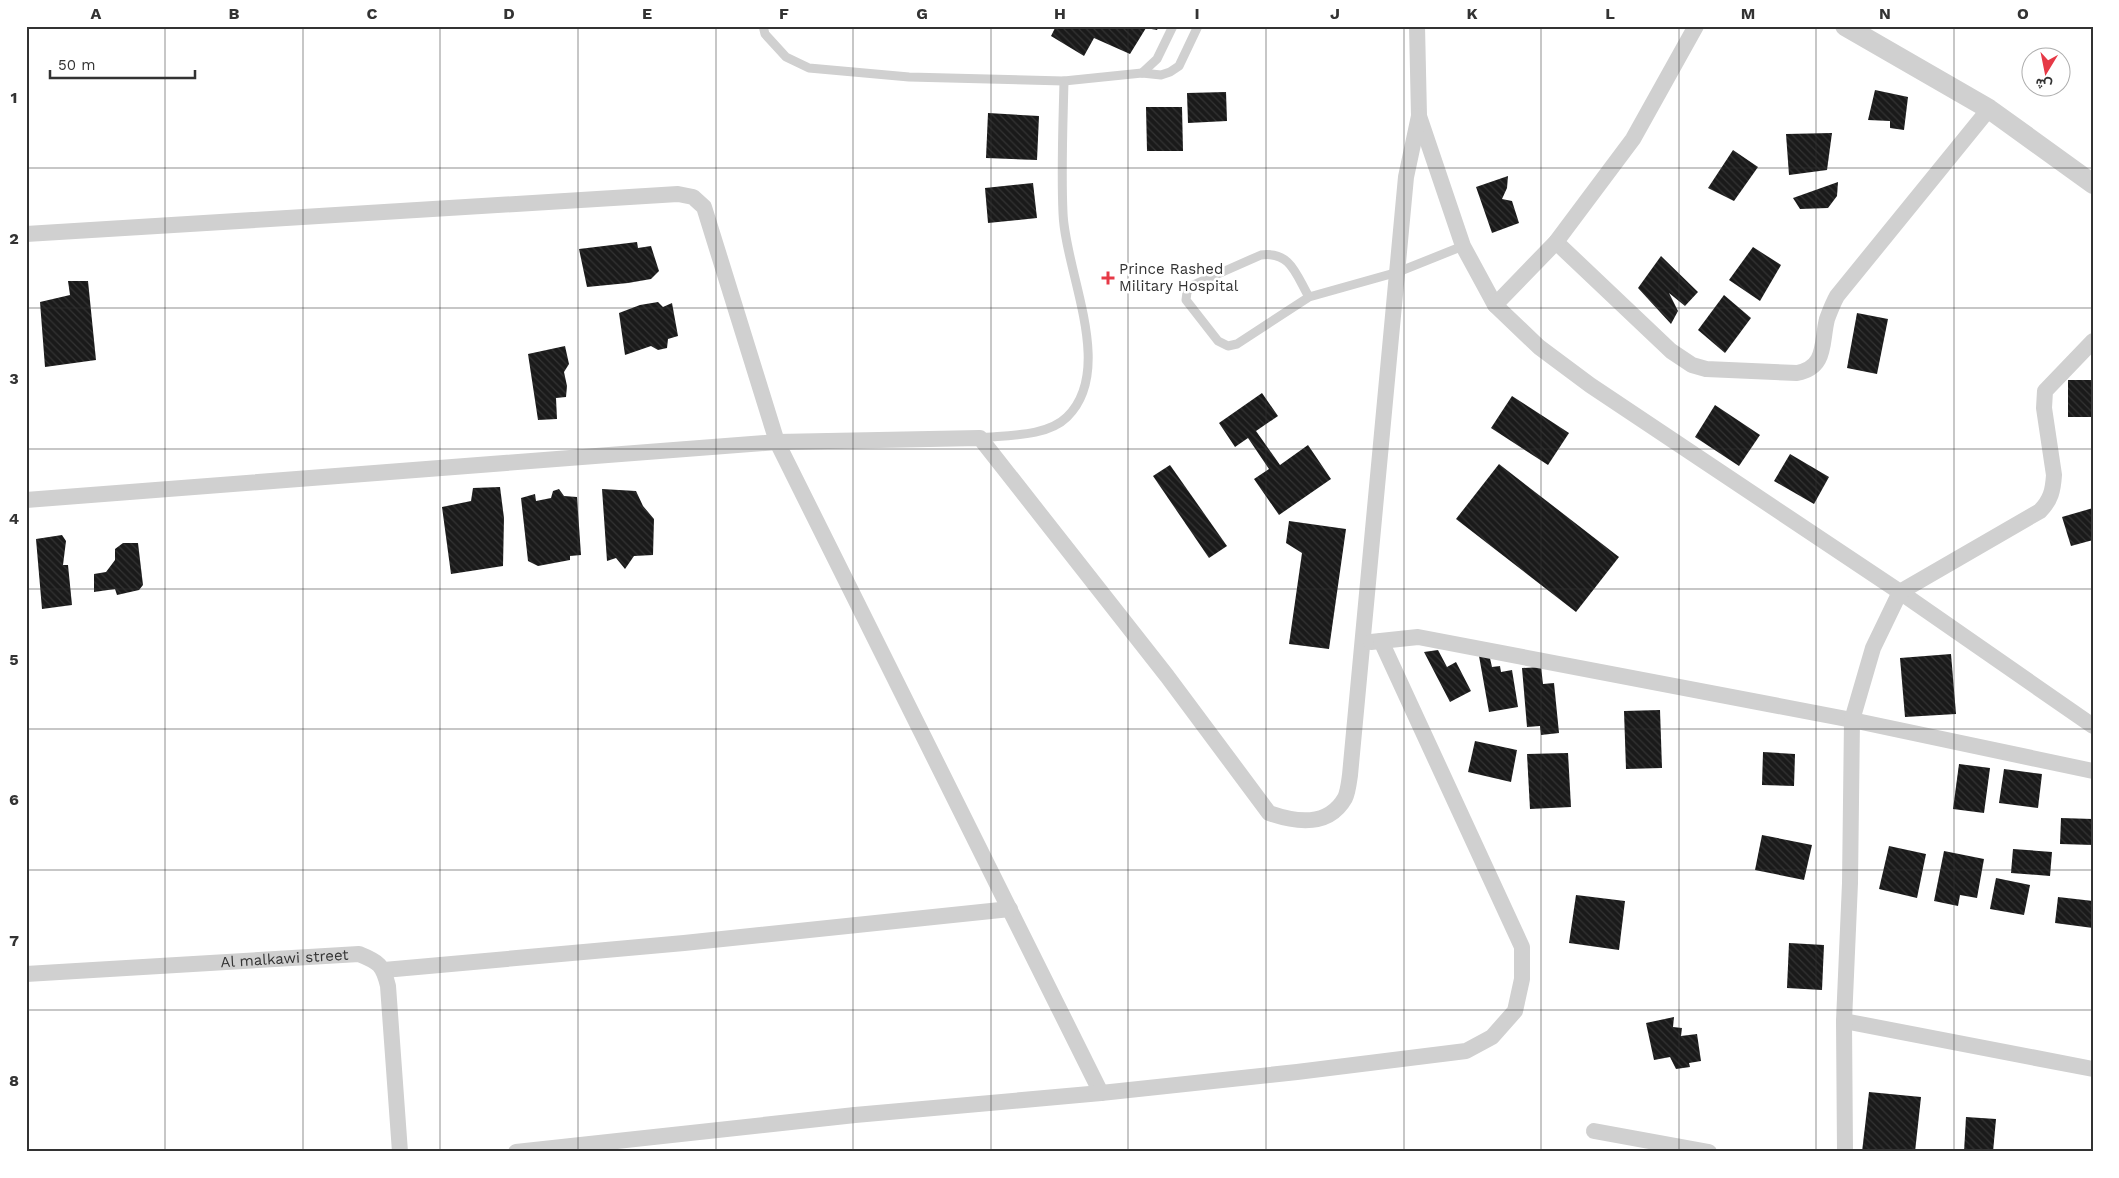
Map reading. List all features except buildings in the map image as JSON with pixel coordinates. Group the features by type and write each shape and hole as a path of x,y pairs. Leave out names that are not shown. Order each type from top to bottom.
{"street":[{"path":"26,500 777,442 980,438 1167,676 1269,813 1289,820 1313,822 1334,811 1345,797 1350,775 1406,177 1419,116 1417,26"},
{"path":"1495,305 1556,242 1633,138 1696,26"},
{"path":"1845,26 1989,109 2093,184"},
{"path":"1556,242 1671,351 1692,365 1725,371 1797,373 1807,371 1814,367 1820,358 1828,317 1837,296 1989,109"},
{"path":"1419,116 1463,246 1495,305 1539,347 1590,384 1900,592 2093,726"},
{"path":"26,234 678,194 694,197 704,207 777,442 1101,1093"},
{"path":"1845,1152 1844,1021 1850,883 1852,720 1873,648 1900,592 2024,521 2040,511 2048,503 2054,486 2054,475 2044,408 2045,391 2093,341"},
{"path":"1363,642 1418,637 1852,720 2093,771"},
{"path":"516,1152 593,1147 855,1115 1101,1093 1297,1072 1466,1051 1492,1037 1515,1011 1522,979 1522,946 1381,641"},
{"path":"400,1152 388,986 384,970 684,943 1010,909"},
{"name":"Al malkawi street","path":"26,974 359,954 374,960 384,970"},
{"path":"1844,1021 2093,1069"},
{"path":"1594,1131 1709,1152"}],"lane":[{"path":"763,26 765,34 786,57 809,68 909,77 1064,81 1142,73 1161,75 1179,66 1198,26"},
{"path":"1142,73 1157,59 1173,26"},
{"path":"980,438 1040,432 1066,418 1081,400 1087,375 1088,345 1063,216 1064,81"},
{"path":"1309,297 1287,260 1273,253 1261,255 1193,286 1187,292 1186,300 1218,341 1228,346 1237,344 1309,297 1398,272 1463,246"}],"place":[{"name":"Prince Rashed Military Hospital","path":"1108,278"}]}
